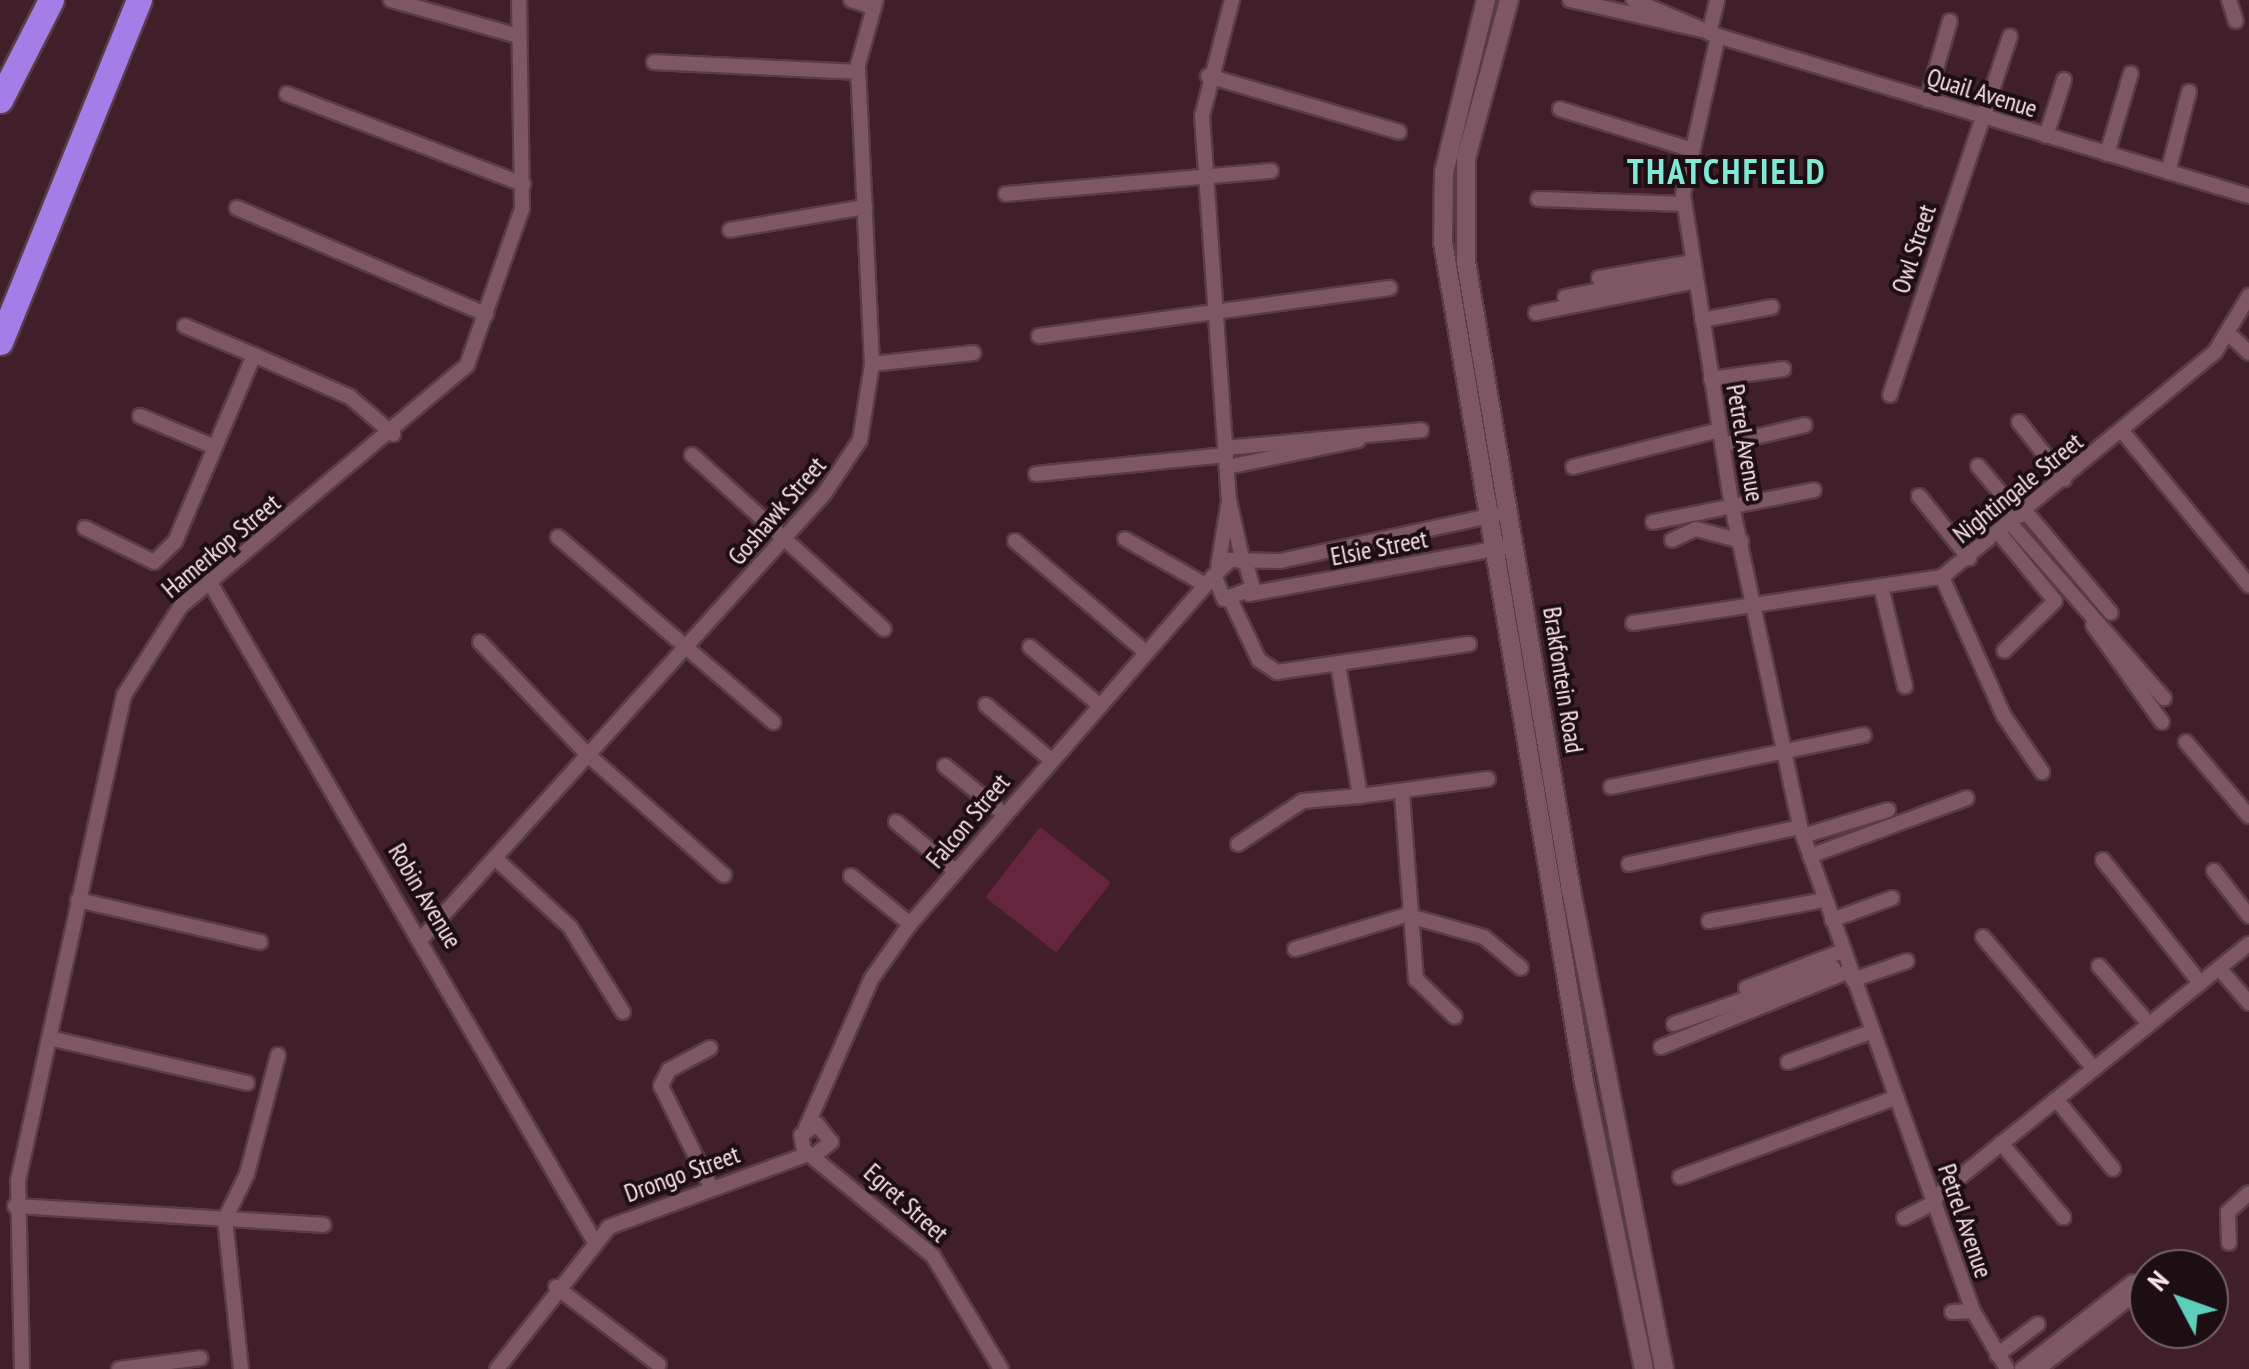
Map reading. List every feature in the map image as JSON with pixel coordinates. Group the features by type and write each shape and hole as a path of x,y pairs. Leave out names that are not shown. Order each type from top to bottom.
{"highway":[{"path":"0,100 51,0"},
{"path":"0,342 139,0"}],"street":[{"path":"391,0 515,35"},
{"name":"Hamerkop Street","path":"22,1369 14,1206 124,696 167,622 209,581 394,434 459,377 518,233 523,184 515,35 518,0"},
{"path":"851,0 875,3"},
{"path":"1232,0 1208,76 1205,176 1230,500 1244,563 1237,598 1245,622 1268,670 1338,670 1469,644"},
{"name":"Brakfontein Road","path":"1486,0 1440,208 1490,549 1644,1369"},
{"name":"Brakfontein Road","path":"1509,0 1462,191 1476,333 1517,544 1571,890 1664,1369"},
{"name":"Quail Avenue","path":"1570,0 1626,5 2249,196"},
{"name":"Petrel Avenue","path":"1717,0 1686,148 1684,204 1732,506 1758,601 1802,832 1973,1310 2007,1369"},
{"path":"2229,0 2236,21"},
{"name":"Goshawk Street","path":"424,936 782,541 860,440 872,364 858,72 875,3"},
{"path":"1927,100 1950,21"},
{"name":"Owl Street","path":"1890,395 2010,37"},
{"path":"654,62 858,72"},
{"path":"2107,154 2131,72"},
{"path":"1208,76 1399,132"},
{"path":"2046,136 2064,80"},
{"path":"2168,172 2189,92"},
{"path":"288,94 523,184"},
{"path":"1560,109 1686,148"},
{"path":"1006,194 1271,171"},
{"path":"1538,199 1684,204"},
{"path":"237,208 486,314"},
{"path":"730,230 865,208"},
{"path":"1599,278 1694,271"},
{"path":"1565,297 1694,271"},
{"path":"1536,313 1694,271"},
{"path":"1039,336 1216,319 1390,288"},
{"name":"Nightingale Street","path":"1633,623 1758,601 1882,591 1942,577 2122,432 2230,335 2249,296"},
{"path":"1702,320 1772,307"},
{"path":"186,326 350,397 394,434"},
{"path":"2230,335 2249,353"},
{"path":"872,364 973,353"},
{"path":"86,528 162,560 254,355"},
{"path":"1711,379 1782,369"},
{"path":"140,416 215,447"},
{"path":"2018,422 2064,479"},
{"path":"1574,466 1720,437 1805,425"},
{"path":"1036,474 1226,456 1421,430"},
{"path":"2122,432 2249,585"},
{"path":"692,455 782,541 884,629"},
{"path":"1978,466 2162,722"},
{"path":"1652,522 1814,490"},
{"path":"1918,496 1969,558"},
{"path":"1211,575 1230,500"},
{"name":"Elsie Street","path":"1211,575 1244,563 1511,512"},
{"path":"2014,521 2111,614"},
{"path":"2004,651 2055,601 2014,521"},
{"path":"1672,540 1696,529 1740,542"},
{"path":"558,536 685,650 773,722"},
{"path":"1125,538 1211,575 1237,598"},
{"path":"1015,540 1140,652"},
{"name":"Elsie Street","path":"1237,598 1517,544"},
{"path":"1028,564 1140,652"},
{"name":"Falcon Street","path":"803,1134 872,978 910,924 1140,652 1211,575"},
{"name":"Nightingale Street","path":"1942,577 2004,716 2042,772"},
{"name":"Robin Avenue","path":"209,581 424,936 593,1239"},
{"path":"1882,591 1905,686"},
{"path":"1186,601 1237,598"},
{"path":"2094,625 2164,698"},
{"path":"480,642 589,756 724,875"},
{"path":"1030,647 1097,703"},
{"path":"1338,670 1360,796"},
{"path":"986,706 1050,759"},
{"path":"1611,787 1784,748 1864,735"},
{"path":"2186,742 2249,816"},
{"path":"945,766 1004,814"},
{"path":"1238,844 1303,801 1402,794 1488,779"},
{"path":"1402,794 1406,915 1416,979 1455,1017"},
{"path":"1810,856 1968,798"},
{"path":"1628,864 1802,832 1888,810"},
{"path":"896,822 955,872"},
{"path":"496,858 570,927 623,1012"},
{"path":"2103,860 2200,983"},
{"path":"2214,871 2249,916"},
{"path":"851,876 910,924"},
{"path":"1832,920 1892,898"},
{"path":"78,900 260,942"},
{"path":"1709,921 1824,900"},
{"path":"1295,949 1406,915 1484,937 1521,968"},
{"path":"1983,937 2094,1069"},
{"path":"1904,1218 1935,1200 2249,944"},
{"path":"1746,988 1848,966 1907,961"},
{"path":"1674,1024 1848,966"},
{"path":"1661,1047 1848,966"},
{"path":"2099,966 2150,1024"},
{"path":"2219,968 2249,1003"},
{"path":"1788,1062 1873,1031"},
{"path":"49,1038 247,1083"},
{"path":"710,1048 669,1070 661,1086 710,1186"},
{"path":"241,1369 225,1219 248,1174 278,1055"},
{"path":"822,1094 829,1136"},
{"path":"1680,1177 1897,1097"},
{"path":"2056,1099 2113,1168"},
{"path":"803,1134 829,1136"},
{"name":"Drongo Street","path":"772,1164 803,1134"},
{"name":"Egret Street","path":"803,1134 812,1155 841,1175 932,1256 1001,1369"},
{"path":"812,1155 829,1136"},
{"name":"Egret Street","path":"829,1136 841,1175"},
{"path":"2001,1144 2063,1218"},
{"name":"Drongo Street","path":"498,1369 593,1239 710,1186 772,1164 812,1155"},
{"path":"2228,1243 2228,1212 2249,1192"},
{"path":"14,1206 323,1225"},
{"path":"2022,1369 2129,1284"},
{"path":"556,1286 659,1365"},
{"path":"2038,1369 2129,1298"},
{"path":"1952,1312 1973,1310"},
{"path":"1997,1355 2038,1324"},
{"path":"119,1369 200,1358"}],"shaded area":[{"path":"1040,827 1111,882 1056,953 985,897"}],"district":[{"name":"THATCHFIELD","path":"1727,171"}]}
